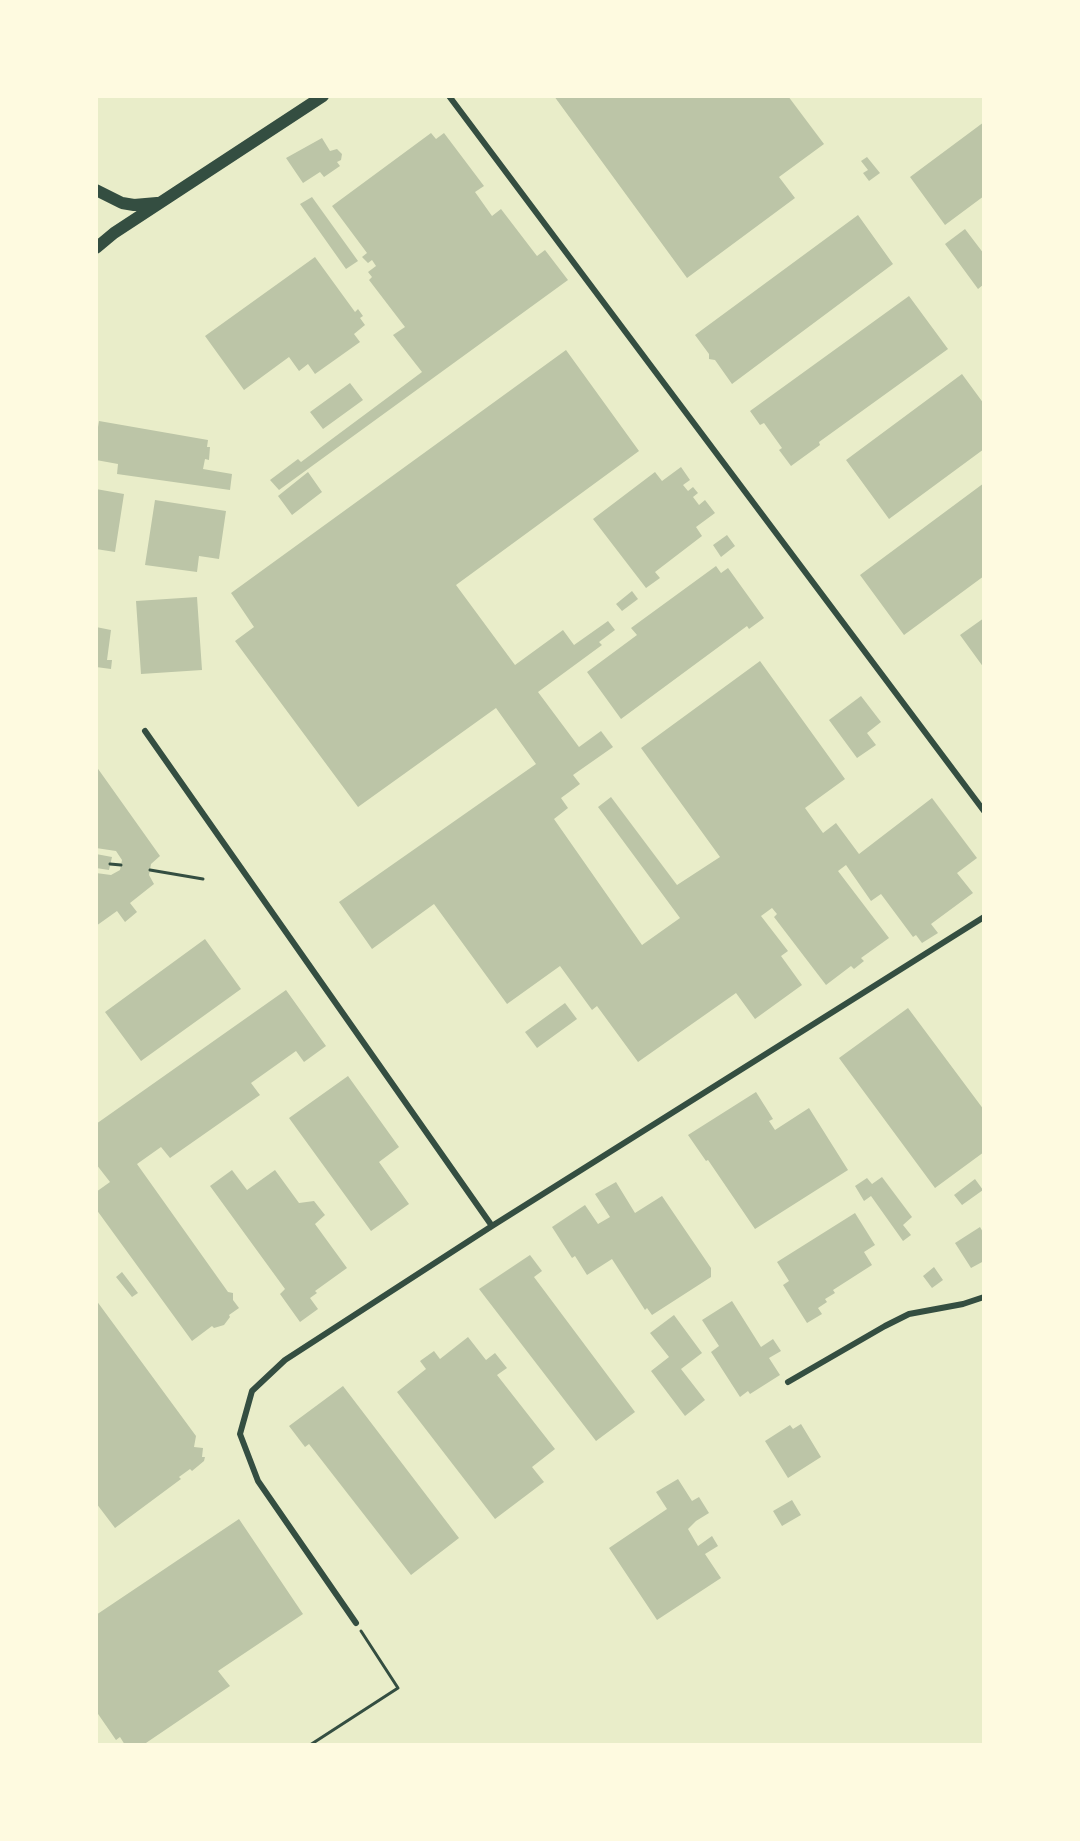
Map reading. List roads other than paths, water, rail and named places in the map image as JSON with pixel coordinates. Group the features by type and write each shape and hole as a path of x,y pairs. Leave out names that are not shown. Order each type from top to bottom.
{"main road":[{"path":"96,248 114,233 323,96"},
{"path":"96,190 122,203 134,206 164,201"}],"street":[{"path":"449,96 984,811"},
{"path":"146,731 492,1226"},
{"path":"356,1623 258,1481 240,1434 252,1391 285,1360 492,1226 984,917"},
{"path":"789,1382 909,1314 963,1304 984,1297"}]}
